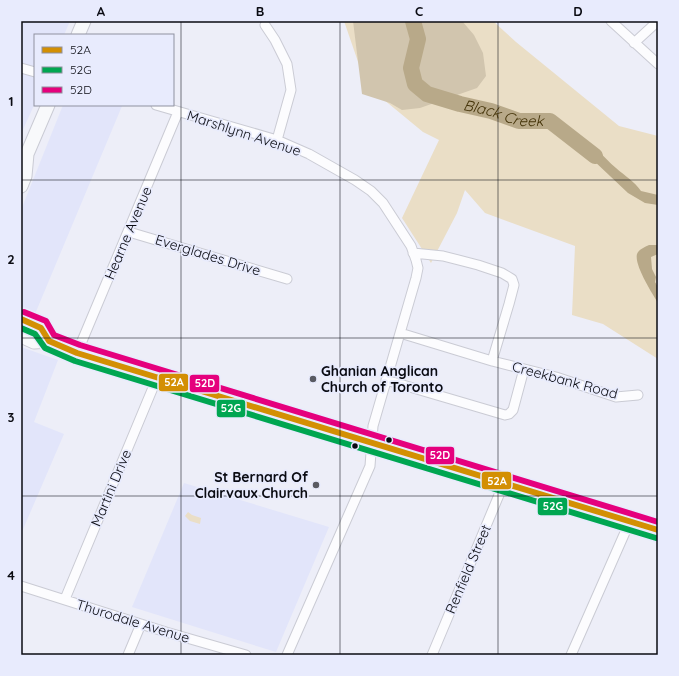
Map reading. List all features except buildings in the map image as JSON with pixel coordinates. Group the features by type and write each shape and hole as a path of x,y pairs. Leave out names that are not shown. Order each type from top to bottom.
{"main road":[{"path":"78,34 84,21"},
{"path":"21,186 25,176 24,157 48,106"},
{"path":"21,319 41,328 49,341"},
{"path":"21,336 34,342 49,341 77,353 157,378 658,530"}],"street":[{"path":"611,21 658,64"},
{"path":"634,43 658,21"},
{"path":"265,25 275,40 287,64 291,90 277,140"},
{"path":"21,68 34,72"},
{"name":"Marshlynn Avenue","path":"159,106 277,140 309,154 355,180 371,191 383,203 411,246 418,268 373,426 370,466 287,655"},
{"name":"Hearne Avenue","path":"77,353 178,112"},
{"name":"Everglades Drive","path":"129,232 287,279"},
{"path":"413,253 443,256 478,265 502,273 512,279 514,285 492,361"},
{"name":"Creekbank Road","path":"400,333 492,361 556,377 616,397 638,395"},
{"path":"386,380 505,415 509,414 513,410 524,369"},
{"name":"Martini Drive","path":"65,599 157,378"},
{"name":"Renfield Street","path":"432,655 504,483"},
{"path":"571,655 630,521"},
{"name":"Thurodale Avenue","path":"21,586 246,655"},
{"path":"128,655 141,624"}],"shaded area":[{"path":"21,21 70,21 64,34 34,34 34,105 21,134"},
{"path":"344,21 493,21 516,42 619,126 658,136 658,359 603,324 572,315 575,246 485,213 465,190 457,213 431,263 402,218 439,140 423,132 366,85"},
{"path":"353,21 462,21 474,35 483,53 486,76 477,88 420,108 402,110 390,103 362,94"},
{"path":"63,106 122,106 35,314 21,308 21,210"},
{"path":"581,138 595,148 641,191 658,195 658,205 645,203 628,193 592,159 575,147"},
{"path":"649,245 658,245 658,254 651,257 652,269 656,277 655,282 658,287 658,303 644,279 637,259 637,254 639,251"},
{"path":"21,347 58,360 34,422 64,434 21,534"},
{"path":"184,483 329,527 276,652 132,607"},
{"path":"188,512 201,518 200,524 190,521 185,516"}],"waterway":[{"name":"Black Creek","path":"413,21 418,39 411,68 415,84 427,94 491,111 519,121 550,121 595,156"}],"transit line":[{"name":"52D","path":"24,312 46,321 54,335 80,345 658,522"},
{"name":"52A","path":"21,319 41,328 49,341 77,353 658,530"},
{"name":"52G","path":"21,328 35,334 45,348 75,361 656,538"}],"place":[{"name":"Ghanian Anglican Church of Toronto","path":"313,379"},
{"name":"St Bernard Of Clairvaux Church","path":"316,485"}]}
